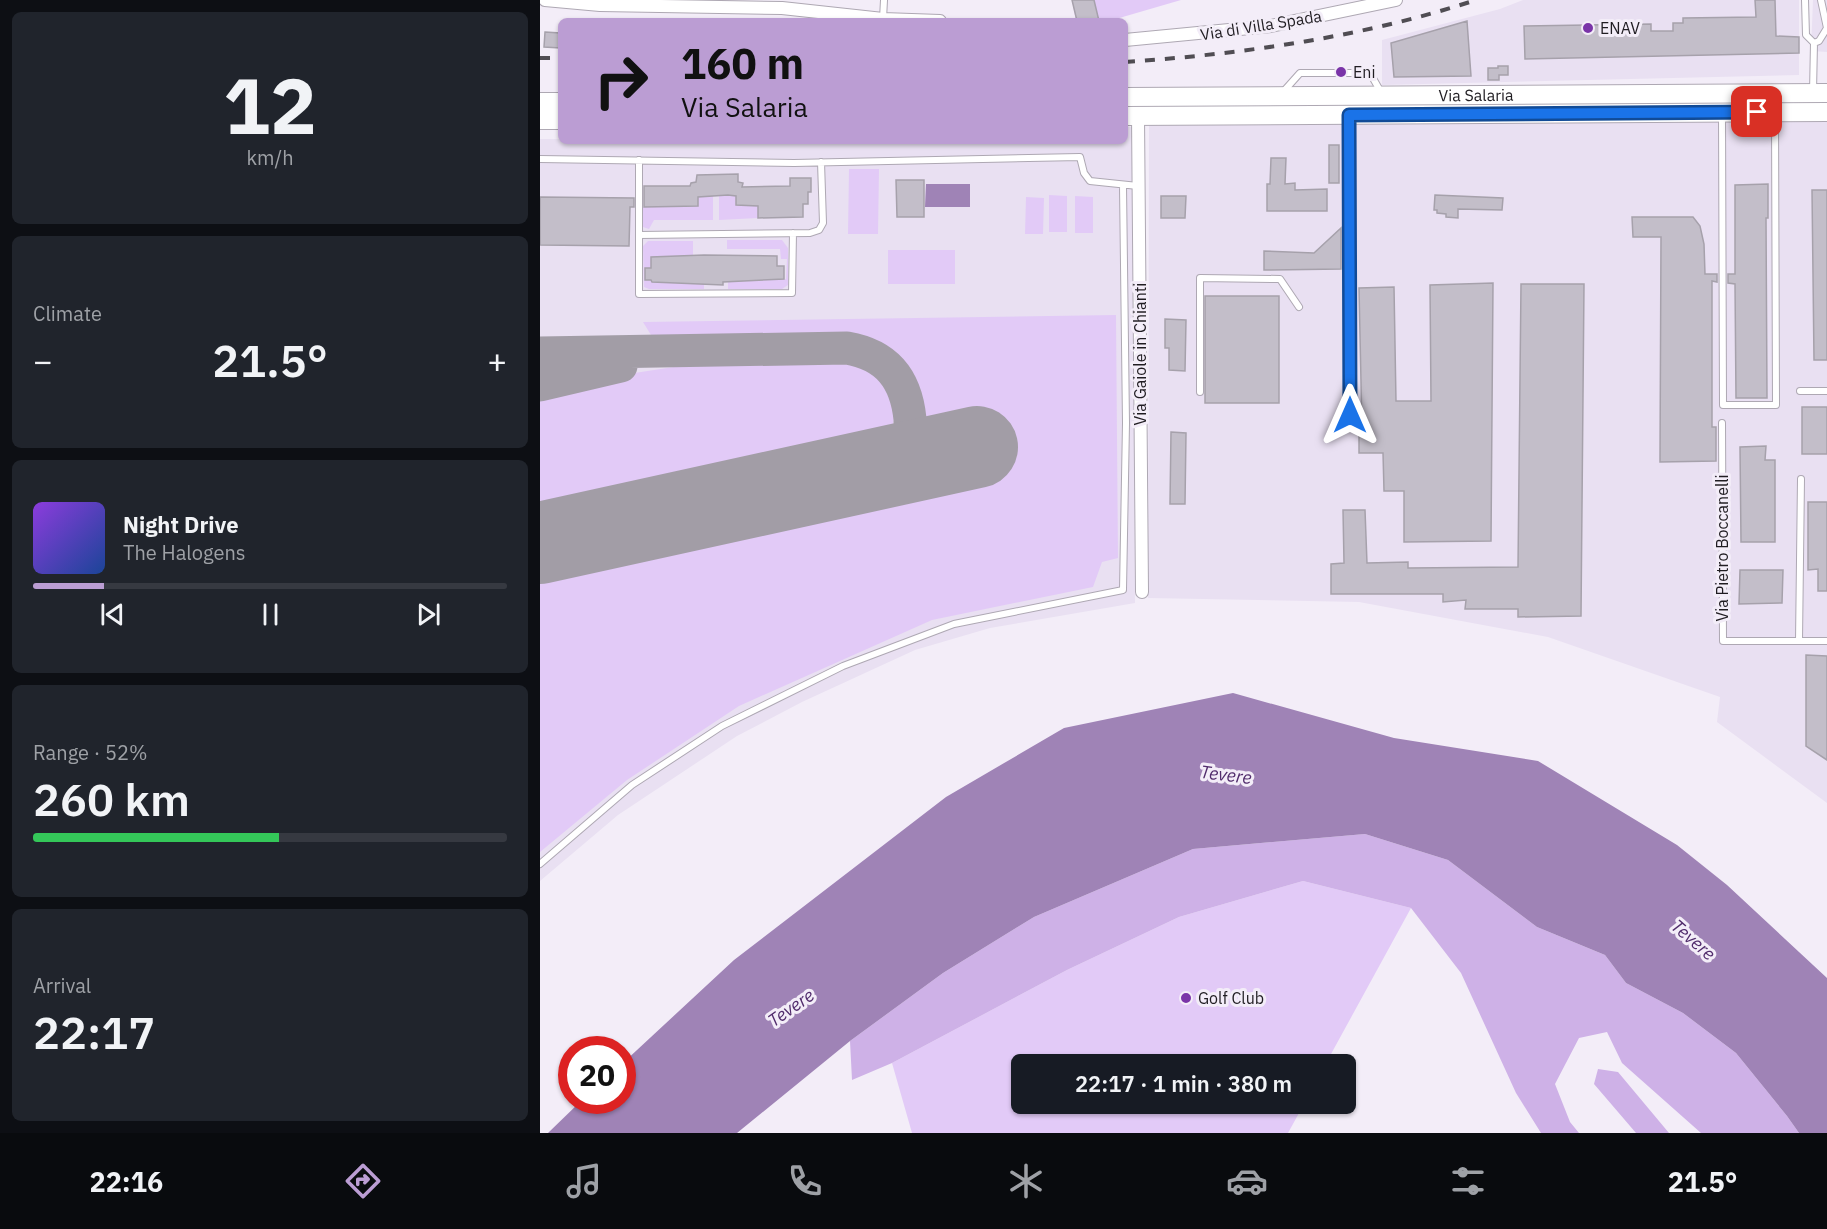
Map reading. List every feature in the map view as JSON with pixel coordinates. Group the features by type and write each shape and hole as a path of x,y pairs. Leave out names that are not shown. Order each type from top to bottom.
{"main road":[{"name":"Via Salaria","path":"1128,97 1820,94"},
{"path":"540,102 558,102"},
{"name":"Via Salaria","path":"1131,116 1827,112"},
{"path":"540,120 558,120"}],"street":[{"path":"544,0 600,5 782,8 874,18"},
{"name":"Via di Villa Spada","path":"1128,40 1270,26 1396,0"},
{"name":"Via Gaiole in Chianti","path":"1131,116 1139,186 1142,592"}],"lane":[{"path":"883,18 884,0"},
{"path":"1805,0 1806,35 1814,43 1820,94"},
{"path":"1814,43 1819,41 1827,28 1821,0"},
{"path":"1722,113 1723,405 1776,405 1775,112"},
{"path":"1349,115 1350,415"},
{"path":"540,159 957,162 1080,157 1084,173 1090,181 1139,186"},
{"path":"639,160 639,294 792,292 793,234"},
{"path":"639,235 793,234 819,230 823,223 821,162"},
{"path":"540,864 632,785 662,765 722,726 843,666 954,624 1123,590 1126,423 1123,186"},
{"path":"1200,392 1200,278 1280,279 1299,307"},
{"path":"1800,391 1827,391"},
{"name":"Via Pietro Boccanelli","path":"1722,423 1723,641 1827,641"},
{"path":"1800,641 1801,479"}],"shaded area":[{"path":"1072,0 1181,0 1119,18 1075,18"},
{"path":"1523,0 1799,0 1799,75 1382,85 1382,40 1500,9"},
{"path":"1813,0 1827,0 1827,52 1811,51"},
{"path":"1827,122 1827,803 1717,722 1720,697 1548,637 1359,602 1148,598 1149,123"},
{"path":"1128,127 1133,127 1135,603 990,628 915,650 802,702 737,736 618,815 540,881 540,139 558,139 558,144 1128,144"},
{"path":"849,169 879,169 878,234 848,234"},
{"path":"1049,195 1067,196 1067,232 1049,232"},
{"path":"698,196 713,196 713,220 654,220 649,229 643,227 643,207 698,206"},
{"path":"719,196 736,196 737,205 758,206 758,218 719,220"},
{"path":"1075,196 1093,197 1093,233 1075,233"},
{"path":"1026,197 1044,198 1043,234 1025,234"},
{"path":"727,240 782,240 788,248 788,285 782,289 728,289 728,281 786,279 787,259 781,259 780,249 727,249"},
{"path":"648,241 693,241 693,256 651,257 651,268 645,268 645,280 704,282 704,289 649,289 644,287 643,246"},
{"path":"888,250 955,250 955,284 888,284"},
{"path":"1116,315 1118,558 1102,562 1093,587 932,620 739,706 627,780 540,852 540,578 995,474 983,414 934,426 925,422 904,370 887,352 858,337 661,341 651,335 643,322"},
{"path":"838,360 857,362 870,367 886,384 894,412 891,430 886,438 540,517 540,395 628,374 693,364"},
{"path":"1365,834 1448,860 1537,927 1605,955 1626,983 1683,1013 1736,1053 1799,1133 1701,1133 1622,1063 1607,1032 1579,1038 1555,1084 1570,1122 1579,1133 1541,1133 1516,1093 1461,973 1411,908 1303,881 1179,917 1067,970 892,1063 852,1080 850,1041 943,973 1034,917 1193,849"},
{"name":"Golf Club","path":"1303,881 1411,908 1331,1054 1011,1054 1011,1114 1298,1114 1288,1133 912,1133 892,1063 1067,970 1179,917"},
{"path":"1598,1069 1618,1072 1669,1133 1636,1133 1594,1084"}],"water":[{"path":"926,184 970,184 970,207 925,207"},
{"name":"Tevere","path":"1233,693 1394,738 1538,761 1677,845 1727,885 1827,978 1827,1133 1799,1133 1736,1053 1683,1013 1626,983 1605,955 1537,927 1448,860 1365,834 1193,849 1034,917 943,973 850,1041 737,1133 548,1133 568,1114 636,1114 636,1051 734,960 946,797 1064,728"}],"building":[{"path":"1072,0 1094,0 1098,18 1076,18"},
{"name":"ENAV","path":"1755,0 1775,0 1776,36 1799,37 1799,53 1525,59 1524,26 1651,24 1651,31 1673,31 1673,23 1683,23 1683,18 1756,17"},
{"path":"1467,21 1471,76 1394,77 1391,43"},
{"path":"545,32 558,33 558,48 544,47"},
{"path":"1498,66 1508,66 1508,75 1499,75 1499,80 1488,80 1488,68 1498,68"},
{"path":"1329,145 1339,145 1339,183 1329,183"},
{"path":"1271,158 1286,158 1285,184 1295,183 1295,190 1327,189 1327,211 1267,211 1267,184 1270,184"},
{"path":"738,174 738,182 743,183 742,187 790,186 790,178 811,178 811,192 808,192 808,204 803,204 803,217 758,218 758,206 736,205 736,196 728,195 698,197 698,206 644,207 644,186 690,186 691,183 696,182 697,175"},
{"path":"896,180 924,180 924,217 897,217"},
{"path":"1768,184 1768,218 1766,218 1767,398 1736,398 1735,284 1728,283 1728,274 1735,274 1735,185"},
{"path":"1812,190 1827,190 1827,360 1814,360"},
{"path":"1435,195 1503,198 1502,210 1458,209 1458,218 1446,217 1446,214 1437,213 1437,210 1434,210"},
{"path":"1161,196 1186,196 1185,218 1161,218"},
{"path":"540,197 634,198 634,207 630,207 629,246 540,245"},
{"path":"1632,217 1693,217 1700,226 1704,244 1705,274 1717,274 1717,282 1712,281 1712,427 1716,427 1716,461 1660,462 1661,237 1633,237"},
{"path":"1341,228 1341,269 1264,270 1264,251 1314,253"},
{"path":"777,256 777,266 784,266 784,279 723,282 723,285 645,280 645,268 651,268 651,257"},
{"path":"1493,283 1491,541 1404,542 1404,491 1384,491 1383,453 1359,453 1359,429 1362,429 1359,288 1394,287 1396,401 1431,401 1430,285"},
{"path":"1521,284 1584,284 1581,616 1518,617 1518,609 1465,609 1466,600 1443,602 1443,594 1331,594 1331,564 1344,563 1343,510 1365,510 1367,563 1408,562 1408,568 1518,567"},
{"path":"1205,296 1279,296 1279,403 1205,403"},
{"path":"1165,319 1186,320 1185,371 1169,370 1169,348 1165,348"},
{"path":"1802,407 1827,407 1827,454 1802,454"},
{"path":"1171,432 1186,433 1185,504 1170,504"},
{"path":"1766,446 1765,460 1775,460 1775,542 1741,542 1740,447"},
{"path":"1808,502 1827,502 1827,591 1818,591 1818,569 1808,570"},
{"path":"1740,570 1783,570 1782,603 1739,604"},
{"path":"1806,655 1827,656 1827,760 1806,746"}],"taxiway":[{"path":"540,353 847,348 861,351 873,356 892,371 899,381 908,405 910,436 907,448 887,467"},
{"path":"540,385 621,366"}],"runway":[{"path":"540,543 977,447"}],"railway":[{"path":"1128,62 1258,49 1302,42 1390,24 1476,0"},
{"path":"540,58 558,58"}],"place":[{"name":"ENAV","path":"1588,28"},
{"name":"Eni","path":"1341,72"},
{"name":"Golf Club","path":"1186,998"}],"route":[{"path":"1350,415 1349,115 1757,112"}]}
